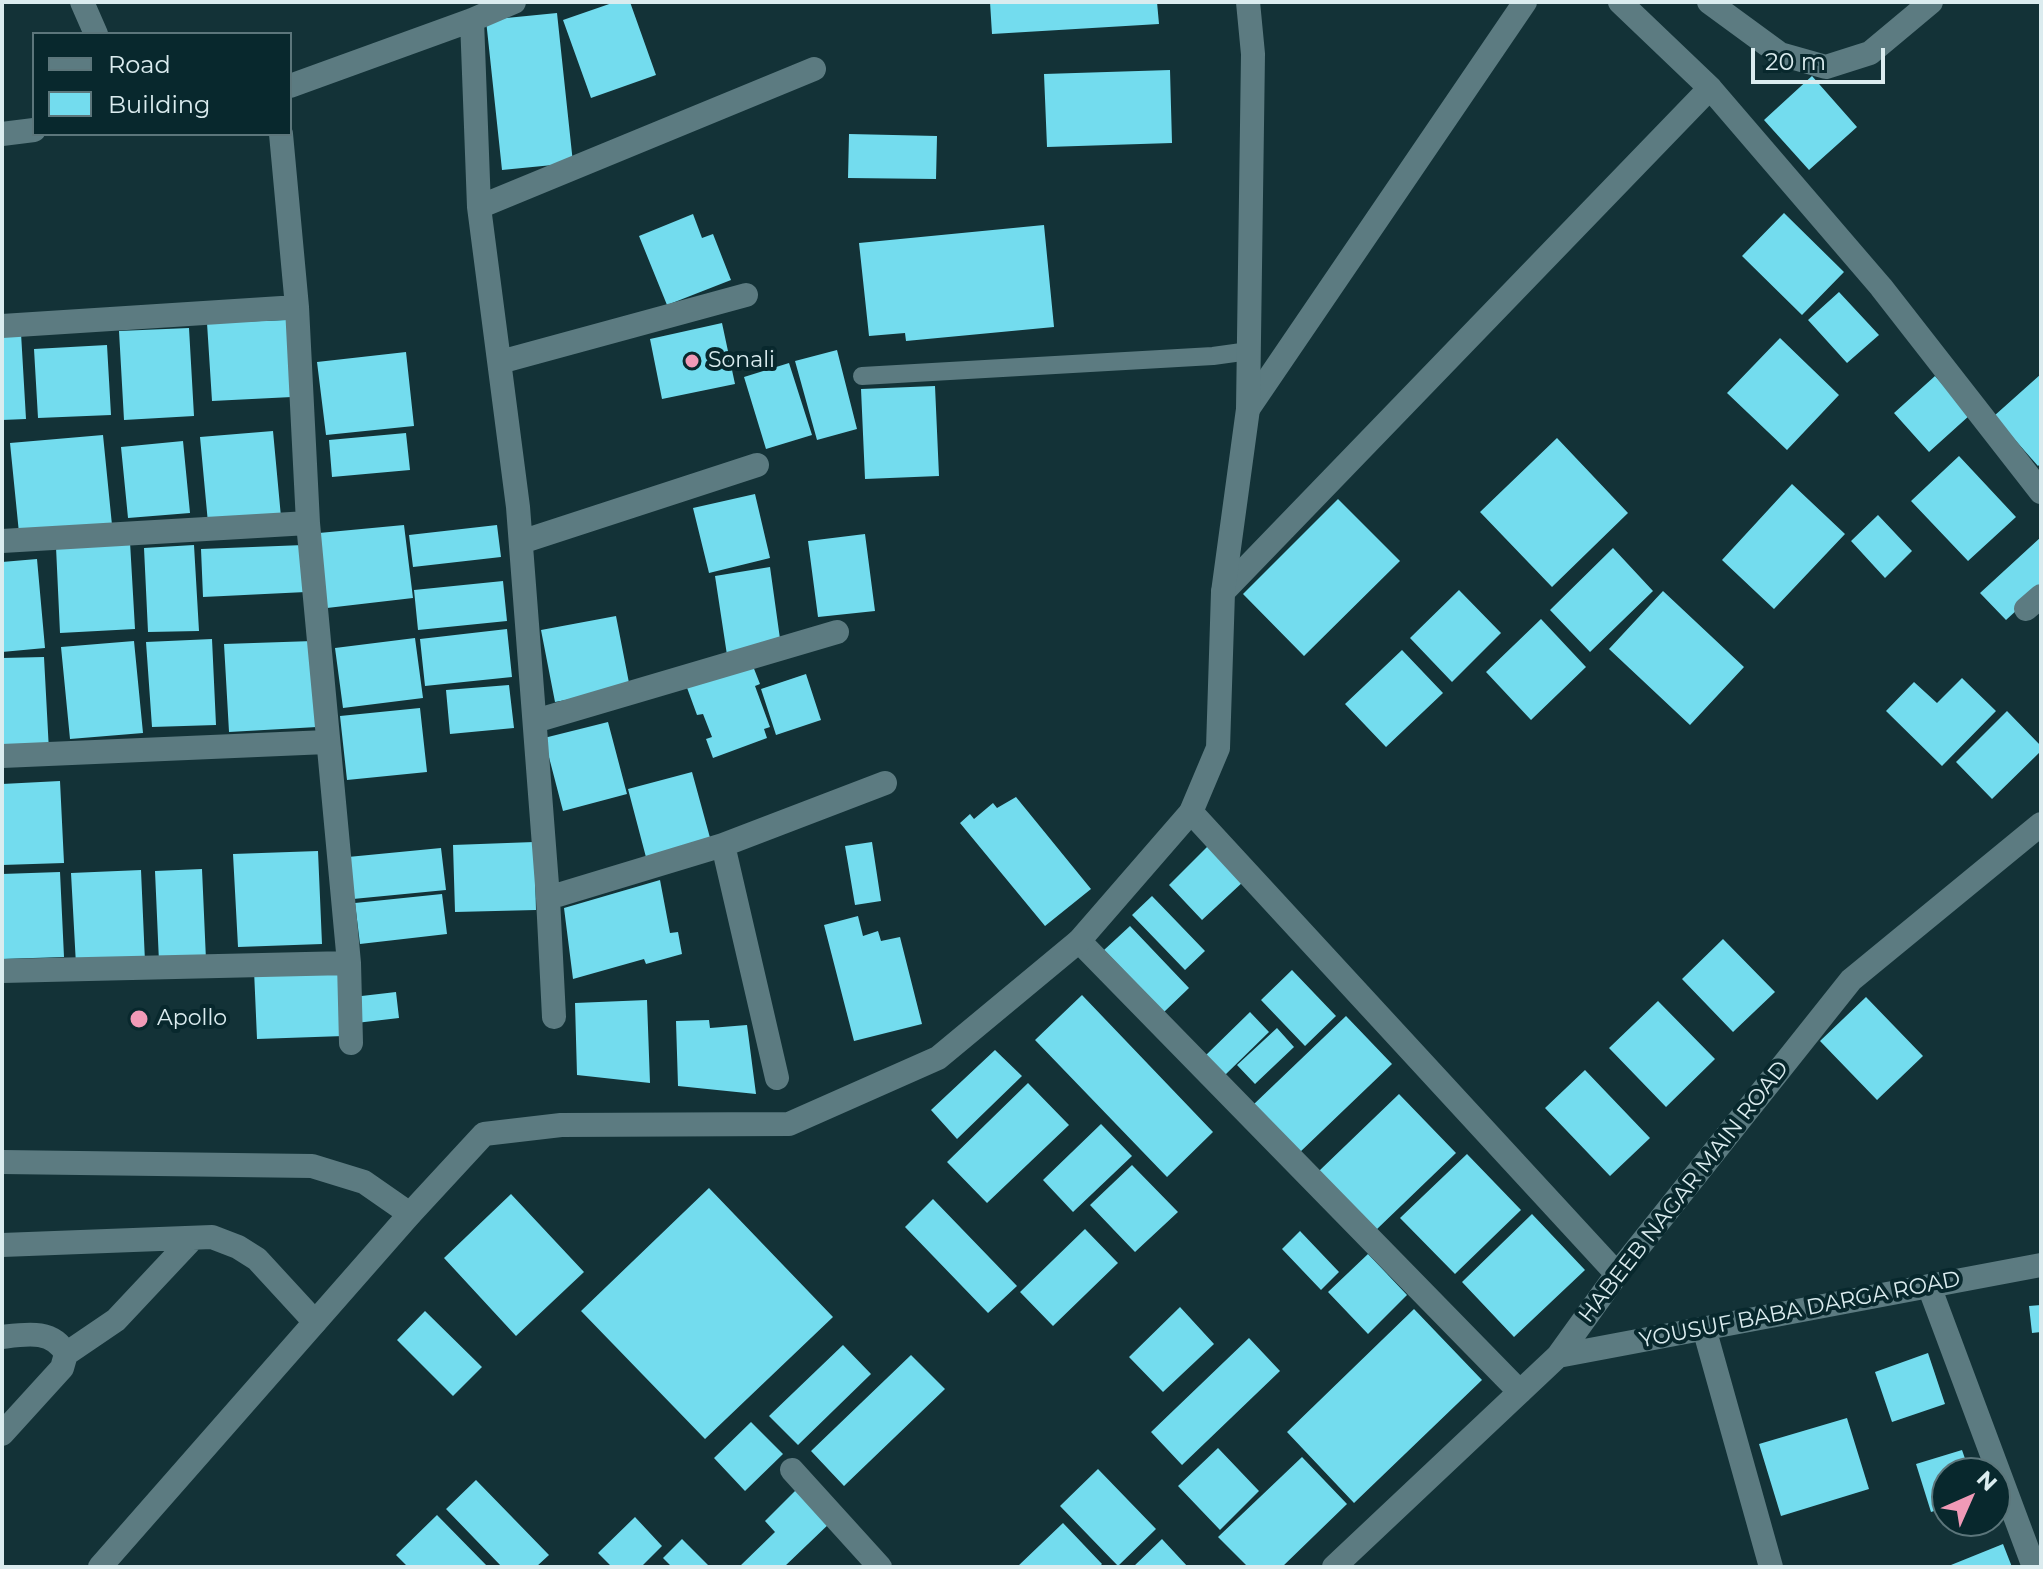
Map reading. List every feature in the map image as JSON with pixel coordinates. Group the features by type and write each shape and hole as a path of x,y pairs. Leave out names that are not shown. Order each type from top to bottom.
{"street":[{"path":"292,85 514,2"},
{"path":"100,1567 484,1134 561,1125 789,1124 938,1058 1079,941 1191,812 1218,748 1223,592 1248,409 1253,54 1248,2"},
{"path":"1248,409 1525,2"},
{"path":"1620,2 1710,88 1881,287 2041,492"},
{"path":"1709,2 1780,54 1826,67 1870,53 1931,2"},
{"path":"90,4 96,32"},
{"path":"472,20 479,207 521,542 554,1017"},
{"path":"479,207 814,69"},
{"path":"1223,592 1710,88"},
{"path":"2,134 32,130"},
{"path":"281,136 297,307 308,523 349,963 351,1043"},
{"path":"500,362 746,295"},
{"path":"2,326 297,307"},
{"path":"521,542 757,465"},
{"path":"2,541 308,523"},
{"path":"535,721 837,632"},
{"path":"2,756 327,742"},
{"path":"548,898 723,845 885,783"},
{"path":"1191,812 1617,1274"},
{"name":"HABEEB NAGAR MAIN ROAD","path":"1334,1567 1558,1356 1617,1274 1851,980 2041,824"},
{"path":"723,845 777,1078"},
{"path":"1079,941 1520,1392"},
{"path":"2,971 349,963"},
{"path":"2,1162 312,1166 364,1182 410,1214"},
{"path":"2,1245 212,1237 257,1259 315,1322"},
{"path":"2,1434 62,1368 66,1354 116,1320 193,1238"},
{"name":"YOUSUF BABA DARGA ROAD","path":"1558,1356 2041,1265"},
{"path":"1929,1286 2034,1567"},
{"path":"1704,1328 1771,1567"},
{"path":"2,1337 47,1335 61,1345 66,1354"},
{"path":"792,1470 880,1567"}],"lane":[{"path":"862,376 1213,356 1249,351"}],"building":[{"path":"615,2 630,2 656,75 591,98 563,20"},
{"path":"990,2 1157,2 1159,24 992,34"},
{"path":"557,13 573,163 502,170 486,20"},
{"path":"1170,70 1172,143 1047,147 1044,74"},
{"path":"1812,76 1857,127 1809,170 1764,120"},
{"path":"849,134 937,136 936,179 848,178"},
{"path":"1784,213 1844,272 1802,315 1742,256"},
{"path":"693,214 702,238 713,234 731,280 667,305 639,236"},
{"path":"1044,225 1054,327 906,341 905,333 869,336 859,243"},
{"path":"1839,292 1879,335 1847,363 1808,320"},
{"path":"288,320 292,397 212,401 207,323"},
{"name":"Sonali","path":"722,323 735,384 662,399 650,339"},
{"path":"189,328 194,416 124,420 119,331"},
{"path":"21,333 26,419 2,420 2,335"},
{"path":"1780,338 1839,395 1787,450 1727,393"},
{"path":"107,345 111,415 38,418 34,349"},
{"path":"837,350 857,429 817,440 795,361"},
{"path":"406,352 414,426 326,435 317,362"},
{"path":"789,363 812,435 766,449 744,377"},
{"path":"2041,374 2041,463 2038,466 1994,416"},
{"path":"1935,376 1970,415 1929,452 1894,413"},
{"path":"935,386 939,476 865,479 861,389"},
{"path":"273,431 281,517 208,523 200,437"},
{"path":"406,433 410,470 332,477 329,440"},
{"path":"103,435 112,525 19,533 10,443"},
{"path":"1557,438 1628,513 1552,587 1480,512"},
{"path":"183,441 190,513 128,518 121,447"},
{"path":"1959,456 2016,517 1968,561 1911,501"},
{"path":"1792,484 1845,534 1774,609 1722,560"},
{"path":"755,494 770,558 709,573 693,508"},
{"path":"1338,499 1400,561 1304,656 1243,594"},
{"path":"1878,515 1912,551 1885,578 1851,541"},
{"path":"404,525 413,598 327,608 319,533"},
{"path":"497,525 501,557 413,567 409,535"},
{"path":"865,534 875,611 818,617 808,541"},
{"path":"2041,537 2041,588 2006,620 1980,593"},
{"path":"130,542 135,629 60,633 56,547"},
{"path":"194,545 199,631 148,632 144,548"},
{"path":"304,545 306,592 203,597 201,549"},
{"path":"1613,548 1653,591 1590,652 1550,610"},
{"path":"37,559 45,648 2,652 2,562"},
{"path":"770,567 781,646 727,655 715,576"},
{"path":"503,581 507,621 418,630 414,590"},
{"path":"1459,590 1501,633 1452,682 1410,638"},
{"path":"1663,591 1744,667 1690,725 1609,649"},
{"path":"616,616 630,688 555,702 541,630"},
{"path":"1541,619 1586,667 1531,720 1486,672"},
{"path":"507,629 512,677 425,686 420,639"},
{"path":"415,638 423,698 343,708 335,648"},
{"path":"212,639 216,725 152,727 146,642"},
{"path":"134,641 143,733 70,739 61,647"},
{"path":"313,641 317,727 229,732 224,644"},
{"path":"1402,650 1443,693 1386,747 1345,704"},
{"path":"44,657 49,751 2,753 2,658"},
{"path":"751,661 760,684 755,686 770,727 764,729 767,738 713,758 706,739 712,737 703,714 697,715 686,685"},
{"path":"806,674 821,720 776,735 761,689"},
{"path":"1962,678 1996,711 1942,766 1886,711 1914,682 1937,703"},
{"path":"509,685 514,728 450,734 446,690"},
{"path":"420,708 427,772 347,780 340,716"},
{"path":"2007,711 2041,746 2041,751 1992,799 1956,762"},
{"path":"608,722 627,794 563,811 544,738"},
{"path":"692,772 712,845 647,861 628,789"},
{"path":"60,781 64,863 2,865 2,784"},
{"path":"1016,797 1091,889 1045,926 960,823 970,814 974,819 993,803 997,808"},
{"path":"534,842 536,910 455,912 453,845"},
{"path":"872,842 881,901 855,905 845,846"},
{"path":"1209,845 1244,881 1202,920 1169,885"},
{"path":"441,848 446,890 353,899 348,857"},
{"path":"318,851 322,944 238,947 233,854"},
{"path":"202,869 206,960 159,962 155,871"},
{"path":"141,870 145,962 76,965 71,873"},
{"path":"60,872 64,957 2,959 2,874"},
{"path":"660,880 670,933 678,932 682,954 646,964 644,959 573,979 564,908"},
{"path":"442,894 447,934 360,944 355,903"},
{"path":"1152,896 1205,951 1185,970 1132,915"},
{"path":"858,916 863,936 878,931 881,941 900,937 922,1024 854,1041 824,925"},
{"path":"1130,926 1189,988 1164,1012 1104,950"},
{"path":"1723,939 1775,992 1733,1032 1682,979"},
{"path":"341,966 344,1036 257,1039 254,970"},
{"path":"1292,970 1336,1016 1305,1046 1261,1000"},
{"path":"396,992 399,1018 356,1023 353,997"},
{"path":"1082,995 1213,1132 1167,1177 1035,1040"},
{"path":"1866,997 1923,1056 1877,1100 1820,1041"},
{"path":"647,1000 650,1083 577,1075 575,1003"},
{"path":"1658,1001 1715,1059 1666,1107 1609,1048"},
{"path":"1250,1012 1269,1032 1225,1075 1205,1056"},
{"path":"1346,1016 1392,1064 1299,1153 1253,1105"},
{"path":"709,1020 710,1028 747,1025 756,1094 678,1086 676,1021"},
{"path":"1277,1028 1294,1047 1255,1084 1237,1065"},
{"path":"995,1050 1022,1076 957,1139 931,1110"},
{"path":"1585,1070 1650,1138 1610,1176 1545,1108"},
{"path":"1028,1083 1069,1125 987,1203 947,1162"},
{"path":"1399,1094 1456,1153 1376,1230 1319,1171"},
{"path":"1101,1124 1132,1156 1073,1212 1043,1180"},
{"path":"1467,1154 1521,1210 1455,1274 1400,1218"},
{"path":"1132,1165 1178,1212 1135,1252 1090,1205"},
{"path":"709,1188 833,1317 705,1439 581,1311"},
{"path":"511,1194 584,1272 516,1336 444,1258"},
{"path":"933,1199 1017,1286 988,1313 905,1227"},
{"path":"1532,1214 1585,1270 1514,1337 1462,1282"},
{"path":"1085,1229 1118,1263 1053,1326 1020,1292"},
{"path":"1300,1231 1339,1272 1321,1290 1282,1249"},
{"path":"1368,1254 1407,1295 1368,1334 1328,1292"},
{"path":"2041,1305 2041,1332 2032,1333 2029,1306"},
{"path":"1180,1307 1214,1344 1163,1392 1129,1357"},
{"path":"1414,1309 1482,1380 1354,1503 1287,1432"},
{"path":"425,1311 482,1367 453,1396 397,1340"},
{"path":"1249,1338 1280,1371 1182,1465 1151,1432"},
{"path":"843,1345 871,1374 798,1445 769,1416"},
{"path":"1928,1353 1945,1404 1892,1422 1875,1372"},
{"path":"911,1355 945,1389 844,1486 811,1451"},
{"path":"1847,1418 1869,1489 1781,1516 1759,1444"},
{"path":"751,1422 783,1454 745,1491 714,1458"},
{"path":"1218,1448 1259,1491 1220,1530 1178,1486"},
{"path":"1962,1450 1964,1457 1939,1457"},
{"path":"1302,1457 1347,1504 1282,1567 1248,1567 1218,1537"},
{"path":"1931,1459 1931,1512 1916,1464"},
{"path":"1098,1469 1156,1529 1118,1566 1060,1506"},
{"path":"476,1480 549,1555 536,1567 502,1567 446,1509"},
{"path":"799,1487 832,1521 784,1567 739,1567 775,1532 765,1521"},
{"path":"437,1515 488,1567 408,1567 396,1555"},
{"path":"635,1517 662,1546 641,1567 612,1567 598,1553"},
{"path":"1063,1523 1102,1564 1099,1567 1017,1567"},
{"path":"682,1539 710,1567 672,1567 663,1558"},
{"path":"1162,1539 1188,1567 1133,1567"},
{"path":"2003,1544 2012,1567 1946,1567"}],"place":[{"name":"Sonali","path":"692,361"},
{"name":"Apollo","path":"139,1019"}]}
